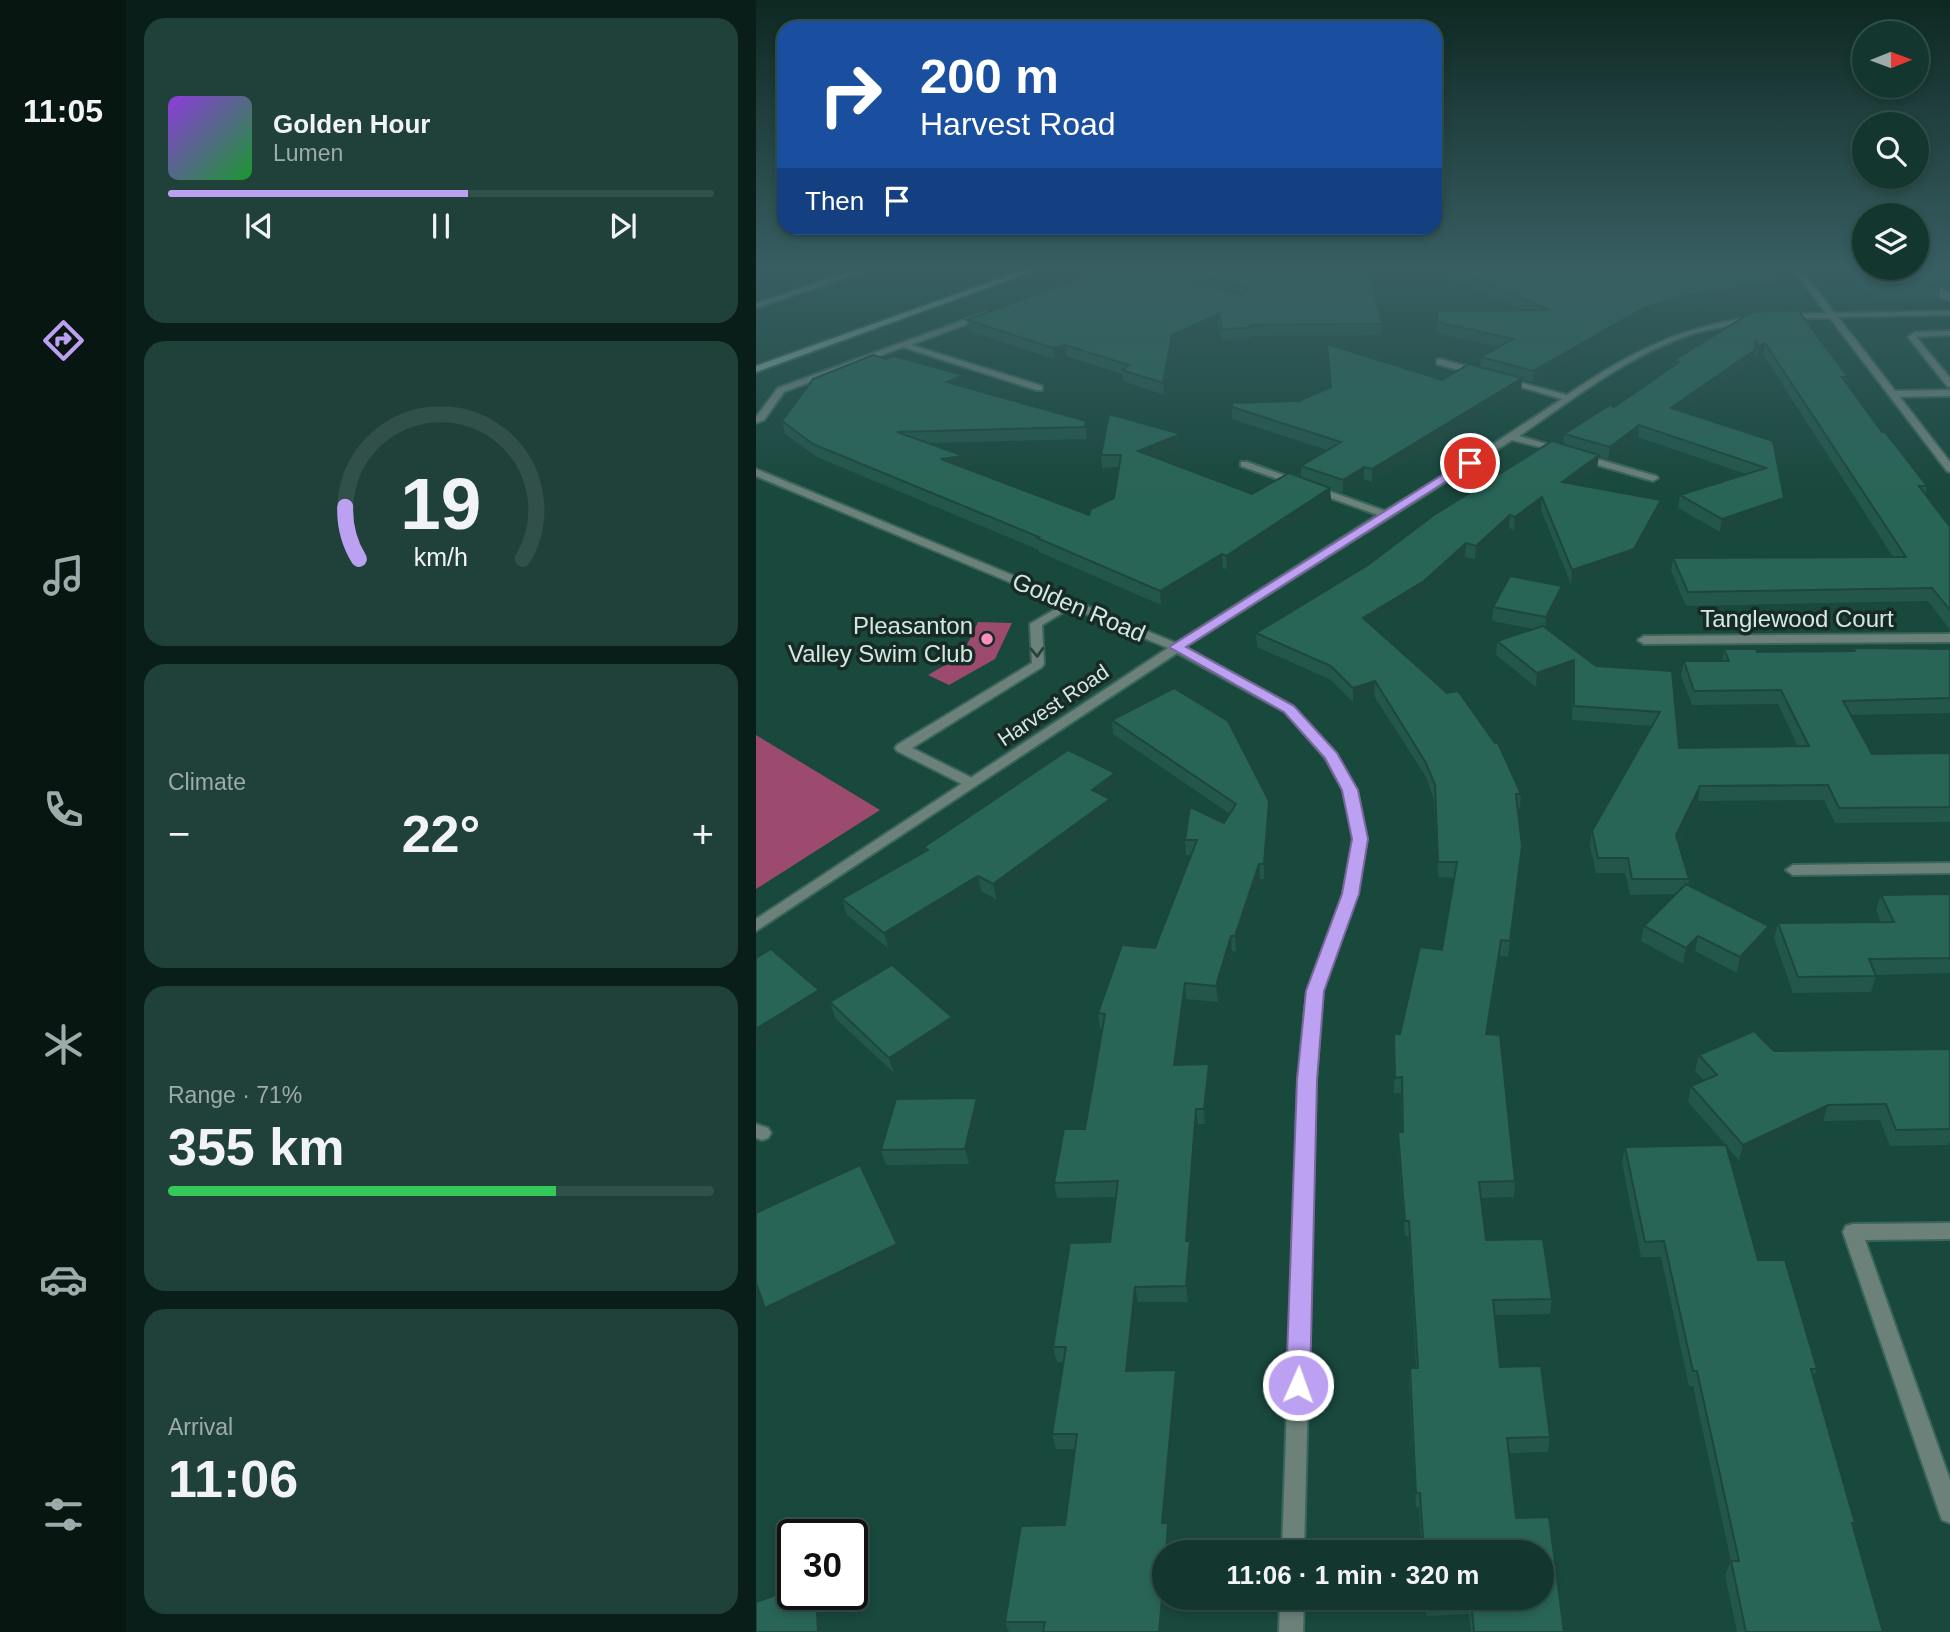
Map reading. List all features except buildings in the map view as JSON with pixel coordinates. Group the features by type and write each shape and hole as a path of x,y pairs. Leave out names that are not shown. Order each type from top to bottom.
{"main road":[{"path":"756,369 836,340"}],"street":[{"path":"756,420 761,418 781,390 917,340"},
{"name":"Harvest Road","path":"756,926 1176,647 1512,437 1653,345 1668,340"},
{"path":"1852,340 1950,469"},
{"path":"1915,340 1950,384"},
{"path":"904,345 1039,388"},
{"path":"1440,362 1569,398"},
{"path":"1893,394 1950,393"},
{"path":"1512,437 1653,478"},
{"path":"1244,464 1385,514"},
{"name":"Golden Road","path":"756,472 1176,647 1289,709 1331,756 1350,790 1360,839 1350,894 1315,991 1307,1080 1293,1540"},
{"path":"971,783 902,748 1038,664 1036,624 1071,603"},
{"name":"Tanglewood Court","path":"1644,640 1950,638"},
{"path":"1793,870 1950,868"},
{"path":"1950,1231 1853,1232 1950,1511"},
{"path":"1291,1632 1292,1610"}],"shaded area":[{"name":"Pleasanton Valley Swim Club","path":"978,622 1012,623 995,659 949,685 928,675 962,655"},
{"path":"756,735 880,810 756,889"}],"place":[{"name":"Pleasanton Valley Swim Club","path":"987,639"}],"route":[{"path":"1298,1385 1307,1080 1315,991 1350,894 1360,839 1350,790 1331,756 1289,709 1176,647 1470,463"}]}
